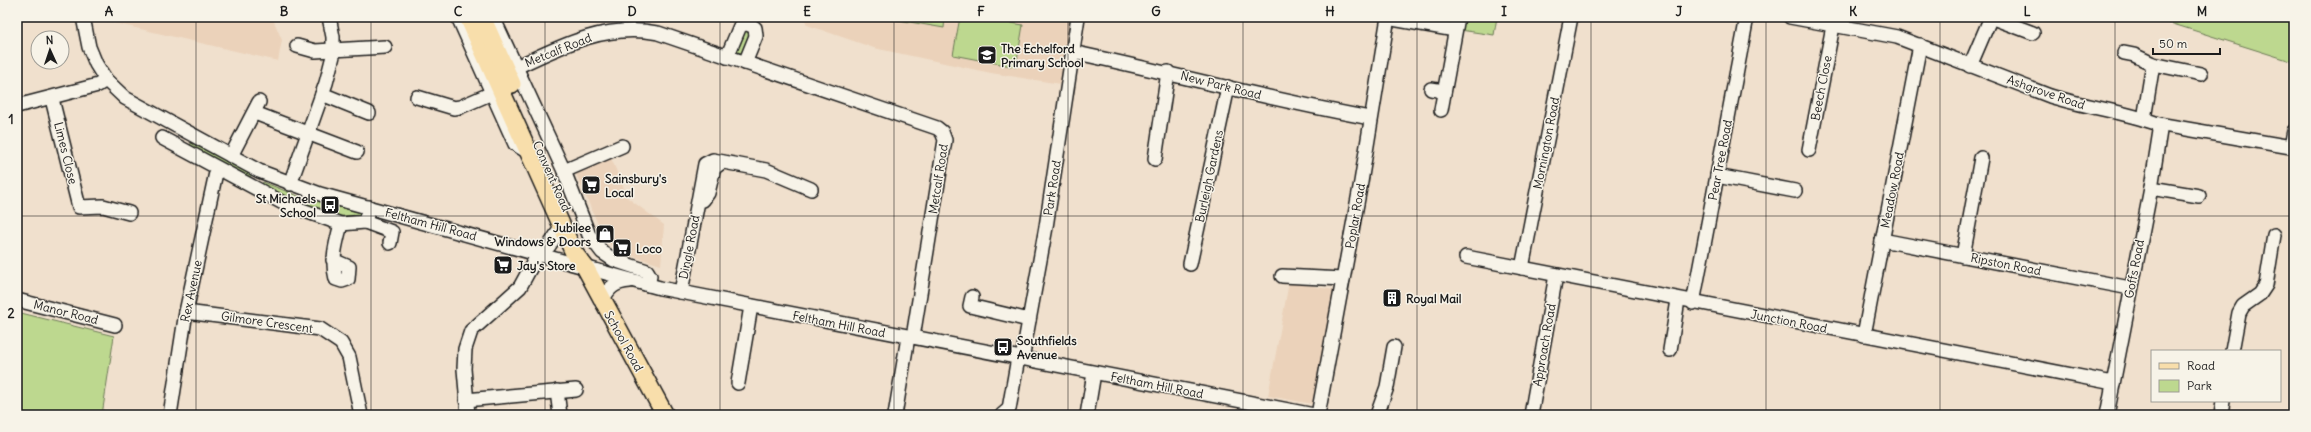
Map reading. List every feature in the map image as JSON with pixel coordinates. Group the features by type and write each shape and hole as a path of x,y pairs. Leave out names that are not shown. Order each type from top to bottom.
{"main road":[{"name":"Convent Road","path":"468,17 574,253 585,267"},
{"name":"Convent Road","path":"482,17 512,69 584,248 585,267"},
{"name":"School Road","path":"585,267 602,303 665,415"}],"street":[{"name":"Feltham Hill Road","path":"83,17 89,47 106,80 125,98 231,156 290,184 648,285 1094,373 1253,409 1314,415"},
{"path":"290,184 322,94 333,51 333,37 329,17"},
{"name":"Convent Road","path":"458,17 515,144 531,155"},
{"name":"Convent Road","path":"493,17 512,69 564,171 589,235 602,252 614,260 647,271 650,276 648,285"},
{"name":"Park Road","path":"1020,358 1029,320 1046,227 1078,17"},
{"path":"1388,17 1456,23 1437,90 1441,110"},
{"name":"Poplar Road","path":"1318,415 1388,17"},
{"name":"Mornington Road","path":"1522,268 1571,17"},
{"name":"Pear Tree Road","path":"1693,303 1747,17"},
{"name":"Ashgrove Road","path":"1790,17 1833,26 1852,23 1920,45 1970,66 2075,104 2144,119 2158,124 2291,147 2294,131"},
{"path":"1970,66 1990,17 2033,34"},
{"path":"727,57 740,26 745,24 751,25 755,28 756,36 745,63"},
{"name":"Beech Close","path":"1808,150 1833,26"},
{"name":"Metcalf Road","path":"512,69 585,37 626,29 658,34 942,132 945,140 910,337"},
{"name":"Meadow Road","path":"1864,335 1920,45"},
{"path":"297,46 315,51 385,47"},
{"name":"New Park Road","path":"1072,52 1168,72 1300,105 1370,118"},
{"path":"2124,53 2134,55 2153,64 2201,74"},
{"path":"2144,119 2153,64"},
{"path":"1155,159 1168,72"},
{"path":"17,106 52,99 98,85 106,80"},
{"name":"Burleigh Gardens","path":"1190,264 1228,87"},
{"path":"417,97 454,108 460,107 492,93"},
{"path":"322,94 369,113"},
{"name":"Limes Close","path":"52,99 80,207 103,206 129,213"},
{"path":"231,156 259,102"},
{"path":"260,115 357,152"},
{"name":"Goffs Road","path":"2107,415 2130,288 2151,188 2160,131 2158,124"},
{"path":"162,138 283,203 341,224 365,222 392,232 390,243"},
{"path":"564,171 622,146"},
{"path":"1963,256 1981,158"},
{"name":"Dingle Road","path":"681,292 698,202 708,193 714,168 722,162 766,170 811,188"},
{"name":"Rex Avenue","path":"170,415 186,312 217,168"},
{"path":"1717,176 1795,191"},
{"path":"2151,188 2199,196"},
{"name":"Feltham Hill Road","path":"365,222 369,207"},
{"path":"333,260 334,247 341,224"},
{"path":"468,415 464,369 465,349 471,331 520,287 538,254 549,246 562,226"},
{"path":"2232,350 2239,313 2243,306 2260,294 2266,285 2274,235"},
{"name":"Ripston Road","path":"1882,240 2130,288"},
{"name":"Junction Road","path":"1466,257 1693,303 2113,383"},
{"name":"Approach Road","path":"1531,415 1556,275"},
{"path":"1282,276 1343,279"},
{"path":"602,303 613,285 619,282 634,281"},
{"path":"972,297 970,306 1029,320"},
{"name":"Manor Road","path":"17,300 115,325"},
{"path":"1670,350 1678,300"},
{"path":"738,382 751,306"},
{"name":"Gilmore Crescent","path":"186,312 320,329 341,343 349,357 361,415"},
{"path":"895,415 910,337"},
{"path":"1377,415 1387,387 1394,347"},
{"path":"1002,415 1009,409 1020,358"},
{"path":"1087,415 1094,373"},
{"path":"466,400 576,390"},
{"path":"557,391 560,415"},
{"path":"2221,415 2223,402"}],"shaded area":[{"path":"97,17 272,17 282,40 278,61 97,19"},
{"name":"The Echelford Primary School","path":"804,17 1072,17 1061,84 991,73 874,48 807,25"},
{"path":"611,158 628,198 664,225 661,265 616,251 606,240 597,222 576,174"},
{"path":"1289,282 1334,290 1313,404 1268,396"},
{"path":"2294,377 2294,415 2287,415"}],"green space":[{"path":"881,17 945,17 944,28"},
{"path":"960,17 977,17 1023,25 1016,67 953,55"},
{"path":"1463,17 1497,17 1494,35 1460,30"},
{"path":"2151,17 2294,17 2294,62"},
{"path":"742,30 753,30 744,55 736,51"},
{"path":"191,143 252,174 250,178 190,147"},
{"path":"263,182 298,196 362,213 360,217 349,219 337,218 324,214 296,203 261,186"},
{"path":"17,312 114,336 102,415 17,415"}],"place":[{"name":"The Echelford Primary School","path":"987,55"},
{"name":"Sainsbury's Local","path":"591,185"},
{"name":"St Michaels School","path":"330,205"},
{"name":"Jubilee Windows & Doors","path":"605,234"},
{"name":"Loco","path":"622,248"},
{"name":"Jay's Store","path":"503,265"},
{"name":"Royal Mail","path":"1392,298"},
{"name":"Southfields Avenue","path":"1003,347"}]}
